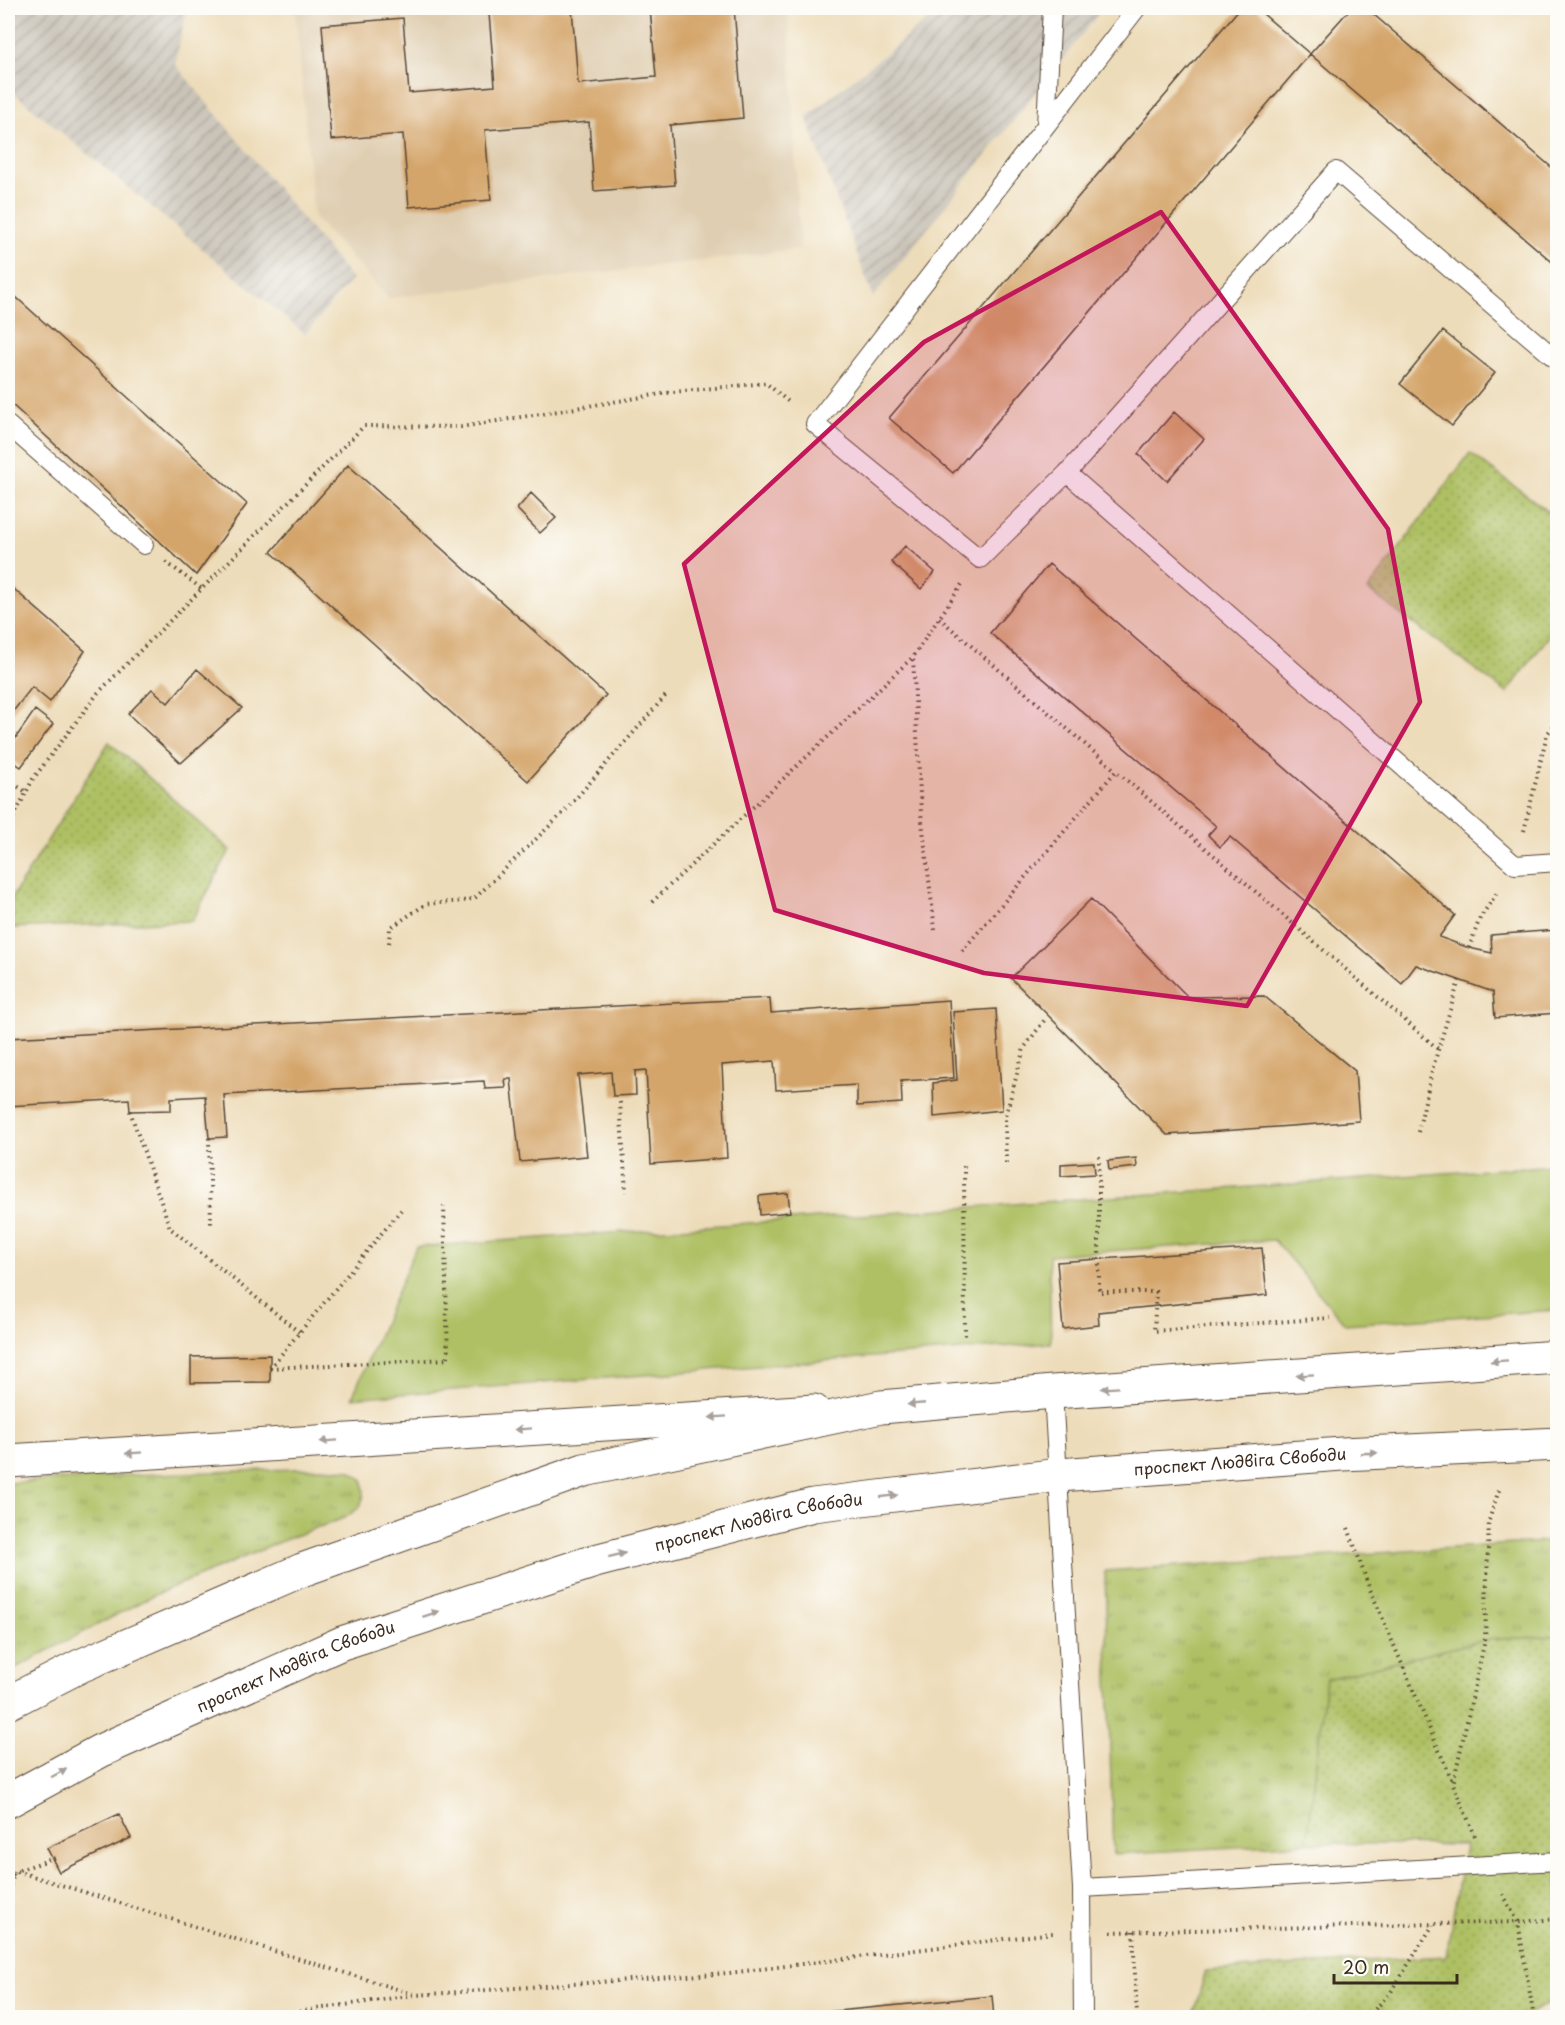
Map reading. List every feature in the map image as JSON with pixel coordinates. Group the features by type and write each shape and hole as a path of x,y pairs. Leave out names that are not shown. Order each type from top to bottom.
{"main road":[{"path":"8,1461 881,1407 1053,1392 1557,1357"},
{"path":"8,1703 80,1665 302,1570 584,1470 881,1407"},
{"name":"проспект Людвіга Свободи","path":"8,1801 100,1751 342,1643 595,1561 813,1505 1059,1475 1342,1454 1557,1444"}],"lane":[{"path":"1046,125 1052,8"},
{"path":"1137,8 815,424 980,559 1067,473 1336,171 1557,361"},
{"path":"8,425 144,545"},
{"path":"1067,473 1515,866 1557,862"},
{"path":"1053,1392 1082,1888 1083,2018"},
{"path":"1082,1888 1557,1861"}],"path":[{"path":"8,828 33,779 98,693 364,426 461,428 673,392 766,383 815,424"},
{"path":"144,545 202,589"},
{"path":"652,902 913,657 980,559"},
{"path":"939,618 1438,1049"},
{"path":"913,657 921,813 935,930"},
{"path":"389,943 390,928 426,904 475,898 565,811 668,693"},
{"path":"962,951 1116,771"},
{"path":"8,780 26,792"},
{"path":"1418,1131 1438,1049 1459,981"},
{"path":"1006,1163 1005,1118 1024,1048 1047,1018"},
{"path":"620,1102 626,1192"},
{"path":"130,1111 170,1228 298,1332"},
{"path":"209,1138 211,1224"},
{"path":"1100,1156 1099,1292 1156,1292 1154,1331 1330,1318"},
{"path":"964,1166 965,1338"},
{"path":"401,1210 270,1368 448,1359 444,1206"},
{"path":"1453,1784 1485,1640 1489,1520 1500,1487"},
{"path":"1348,1528 1370,1587 1487,1865 1518,1922 1534,2018"},
{"path":"8,1879 16,1871 55,1858"},
{"path":"8,1890 16,1871"},
{"path":"16,1871 417,1995"},
{"path":"252,2018 417,1995 729,1973 1047,1933 1518,1922 1557,1919"},
{"path":"1367,2018 1391,1992 1434,1924"},
{"path":"1133,1931 1137,2018"}],"highlighted area":[{"path":"1161,212 1388,529 1420,702 1247,1006 984,973 775,910 684,564 924,342"}],"shaded area":[{"path":"8,8 187,8 175,64 352,279 305,334 8,88"},
{"path":"295,8 788,8 800,249 388,298 314,217"},
{"path":"943,8 1103,8 873,297 806,117"}],"green space":[{"path":"1470,453 1557,518 1557,625 1507,693 1368,590"},
{"path":"109,742 230,850 192,921 8,928 8,904"},
{"path":"1557,1165 1557,1310 1345,1324 1274,1240 1049,1255 1051,1343 352,1398 416,1247"},
{"path":"321,1468 349,1470 363,1480 364,1495 360,1507 344,1518 294,1536 152,1596 8,1672 8,1483 130,1475"},
{"path":"1557,1541 1557,1636 1485,1640 1326,1679 1307,1843 1113,1854 1105,1571"},
{"path":"1557,1636 1557,2000 1521,2017 1192,2018 1206,1971 1446,1956 1465,1845 1307,1843 1326,1679 1485,1640"}],"building":[{"path":"572,8 578,84 656,77 650,8 734,8 743,118 670,125 675,185 594,191 589,122 485,130 491,200 409,207 403,134 331,140 322,25 403,18 409,93 495,86 489,14"},
{"path":"1240,8 1256,8 1310,54 953,473 889,418"},
{"path":"1351,8 1366,8 1557,172 1557,266 1310,54"},
{"path":"8,290 247,504 196,575 8,401"},
{"path":"1443,331 1495,373 1452,426 1400,384"},
{"path":"1174,412 1204,439 1167,481 1138,454"},
{"path":"348,465 606,695 528,781 271,552"},
{"path":"531,493 556,518 540,533 517,509"},
{"path":"905,546 935,572 921,589 891,562"},
{"path":"1049,564 1455,915 1439,937 1469,948 1492,953 1491,935 1557,930 1557,1013 1495,1018 1493,992 1416,965 1402,984 1230,837 1220,847 1208,835 1216,826 990,633"},
{"path":"8,584 85,651 50,702 32,687 8,718"},
{"path":"197,669 242,708 181,763 128,714 152,689 168,703"},
{"path":"35,710 53,724 21,767 8,758 8,749"},
{"path":"1091,899 1188,997 1264,996 1355,1071 1359,1121 1167,1135 1011,978"},
{"path":"770,998 771,1013 949,1000 954,1078 901,1081 902,1103 857,1106 857,1085 776,1090 774,1061 722,1065 727,1158 651,1164 646,1070 635,1071 636,1095 613,1096 611,1072 578,1075 587,1156 520,1162 511,1079 505,1079 506,1088 485,1089 484,1081 224,1095 227,1137 209,1138 205,1096 171,1098 171,1110 130,1111 129,1099 8,1106 8,1038"},
{"path":"996,1009 1002,1110 934,1117 933,1083 957,1080 953,1012"},
{"path":"1136,1158 1137,1167 1109,1170 1108,1161"},
{"path":"1094,1162 1095,1174 1061,1176 1061,1164"},
{"path":"788,1193 790,1212 760,1215 759,1196"},
{"path":"1262,1248 1267,1295 1098,1312 1099,1325 1063,1329 1057,1262"},
{"path":"270,1355 270,1382 191,1383 191,1357"},
{"path":"119,1814 131,1838 59,1872 47,1848"},
{"path":"992,1996 994,2018 818,2018 817,2013"}]}
